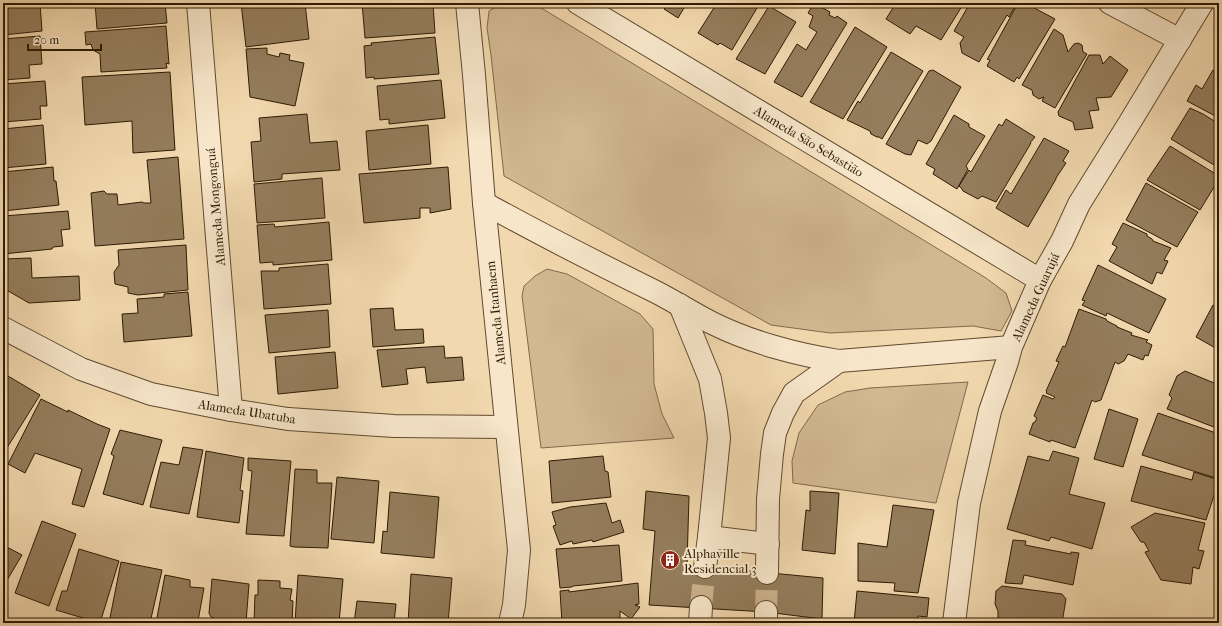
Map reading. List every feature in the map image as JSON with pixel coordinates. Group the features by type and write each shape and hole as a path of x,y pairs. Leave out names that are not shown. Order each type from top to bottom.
{"street":[{"name":"Alameda Mongonguá","path":"198,3 231,410"},
{"name":"Alameda Itanhaem","path":"467,3 484,204 519,550 514,605 510,623"},
{"path":"470,34 478,3"},
{"name":"Alameda São Sebastião","path":"578,3 1040,280"},
{"path":"1110,3 1180,40"},
{"name":"Alameda Guarujá","path":"954,623 969,503 990,411 1011,347 1040,280 1062,241 1079,204 1202,3"},
{"path":"484,204 545,237 680,305 713,324 746,337 812,357 839,361 1011,347"},
{"path":"680,305 710,379 719,438 710,537 705,567"},
{"name":"Alameda Ubatuba","path":"3,328 81,369 151,394 231,410 288,419 394,426 506,427"},
{"path":"767,573 768,499 775,433 794,393 839,361"},
{"path":"710,537 768,544"}],"shaded area":[{"path":"502,3 533,3 986,278 1006,293 1012,311 1001,331 973,326 830,333 771,325 504,176 487,28 489,11"},
{"path":"547,269 567,274 640,314 653,329 654,384 662,414 674,438 541,448 522,296 524,286 535,276"},
{"path":"968,382 936,503 793,483 792,461 799,433 818,405 845,392 870,388"}],"building":[{"path":"3,3 40,3 42,31 3,35"},
{"path":"95,3 165,3 167,23 97,29"},
{"path":"241,3 305,3 309,39 246,47"},
{"path":"362,3 433,3 435,33 365,38"},
{"path":"669,3 687,3 678,18 664,9"},
{"path":"717,3 760,3 732,50 720,43 718,45 698,33"},
{"path":"814,3 830,12 829,15 835,18 837,16 847,23 802,97 774,82 797,44 806,50 817,32 809,27 813,16 808,13"},
{"path":"896,3 964,3 941,40 916,26 910,34 886,19"},
{"path":"970,3 1017,3 1009,17 1007,15 979,62 962,53 960,43 964,37 954,31"},
{"path":"1018,3 1025,3 1055,19 1019,79 1017,77 1014,82 987,66 990,60 987,59"},
{"path":"769,6 796,22 765,74 736,59"},
{"path":"166,26 169,64 166,63 167,68 101,72 100,54 93,50 91,44 86,45 85,32"},
{"path":"855,27 887,47 843,119 810,102"},
{"path":"1054,29 1063,35 1068,52 1074,44 1078,43 1082,45 1083,52 1087,54 1055,108 1042,101 1044,97 1039,99 1033,95 1032,90 1022,85"},
{"path":"40,36 42,64 29,65 30,78 3,80 3,39"},
{"path":"435,37 439,74 374,79 374,77 366,78 364,46 372,45 371,43"},
{"path":"267,48 267,54 279,57 280,53 290,55 289,60 304,63 295,106 250,97 246,49"},
{"path":"891,52 923,71 882,139 871,134 870,131 847,120 858,101 860,103"},
{"path":"1089,55 1100,55 1103,64 1110,56 1128,70 1111,97 1096,98 1099,110 1089,111 1093,128 1075,130 1073,122 1059,116 1058,112"},
{"path":"933,70 961,87 931,141 927,144 918,140 911,155 905,154 886,144 929,71"},
{"path":"1213,70 1219,73 1219,118 1187,101 1196,85 1202,89"},
{"path":"170,72 175,150 133,153 132,121 85,125 82,77"},
{"path":"441,80 445,118 389,124 389,119 380,120 377,86"},
{"path":"45,81 47,106 40,106 41,119 3,122 3,84"},
{"path":"1190,108 1219,124 1219,168 1171,139"},
{"path":"307,114 310,143 337,141 340,170 282,174 282,179 254,182 251,142 261,141 259,118"},
{"path":"954,115 969,124 969,127 985,136 966,166 968,169 957,189 933,174 935,169 926,164"},
{"path":"1006,119 1035,137 1030,143 996,202 982,196 978,199 963,191 959,186 969,170 971,172 999,124 1002,126"},
{"path":"43,125 46,164 3,168 3,129"},
{"path":"428,125 431,164 369,170 366,131"},
{"path":"1044,138 1069,151 1063,161 1066,163 1028,227 996,208 1006,190 1011,194"},
{"path":"1170,146 1219,176 1219,179 1200,210 1147,180"},
{"path":"178,157 184,239 95,246 91,193 104,191 107,194 117,194 118,205 142,202 151,203 147,160"},
{"path":"53,167 59,205 3,211 3,172"},
{"path":"448,167 451,209 430,213 430,208 420,208 420,218 364,223 359,174"},
{"path":"322,178 325,218 257,223 254,184"},
{"path":"1146,183 1198,212 1177,247 1126,220"},
{"path":"68,211 70,229 61,230 63,246 53,247 52,249 3,254 3,216"},
{"path":"329,222 332,260 273,265 273,262 260,263 257,225 274,224 275,227"},
{"path":"1123,223 1147,234 1147,236 1153,241 1171,248 1164,260 1168,261 1162,274 1157,272 1152,284 1109,261 1117,247 1112,244"},
{"path":"186,245 188,290 138,295 128,293 128,287 115,284 114,272 119,265 118,250"},
{"path":"31,258 32,278 79,276 80,300 29,303 3,288 3,259"},
{"path":"328,264 331,304 264,309 261,271 279,271 279,268"},
{"path":"1098,265 1166,299 1149,333 1107,313 1106,316 1082,305 1085,301 1082,300"},
{"path":"188,292 192,336 124,342 122,314 138,313 137,299 164,297 164,294"},
{"path":"1213,305 1219,308 1219,350 1196,337"},
{"path":"393,308 395,330 423,329 424,343 373,347 370,309"},
{"path":"1079,309 1106,319 1117,327 1132,333 1131,335 1148,340 1146,342 1152,345 1148,356 1145,355 1143,360 1128,354 1124,361 1118,364 1115,362 1101,400 1095,402 1092,400 1075,448 1051,440 1050,442 1029,434 1033,423 1037,418 1034,416 1043,395 1053,399 1055,397 1046,393 1046,391 1059,362 1056,361 1063,346 1065,347"},
{"path":"328,310 330,347 269,353 265,315"},
{"path":"444,346 445,358 462,357 464,380 427,383 425,367 406,369 408,384 382,387 377,350"},
{"path":"335,352 338,388 278,394 275,357"},
{"path":"1219,360 1219,372 1214,370"},
{"path":"1185,371 1219,385 1219,429 1167,409 1172,398 1169,395 1177,376"},
{"path":"3,373 40,395 5,451 3,450"},
{"path":"41,399 110,429 84,507 72,504 82,469 35,453 25,473 8,464"},
{"path":"1109,409 1138,419 1123,467 1094,459"},
{"path":"1158,413 1219,434 1219,479 1142,455"},
{"path":"120,430 162,440 143,505 103,494 114,456 111,454"},
{"path":"183,447 203,450 189,514 150,507 161,462 179,465"},
{"path":"206,451 244,458 240,490 243,491 239,523 197,517"},
{"path":"1053,451 1079,458 1069,494 1105,503 1092,549 1051,537 1049,541 1007,529 1028,456 1049,461"},
{"path":"603,456 605,471 608,472 611,497 552,503 549,461"},
{"path":"248,458 291,461 284,536 246,534 252,471 248,470"},
{"path":"1141,466 1192,480 1194,472 1219,480 1206,520 1131,501"},
{"path":"295,469 317,470 317,483 332,483 328,548 290,546"},
{"path":"337,477 379,481 374,543 331,539"},
{"name":"Alphaville Residencial 3","path":"646,491 689,496 687,565 823,578 822,619 766,612 649,605 655,531 643,529"},
{"path":"810,491 839,493 835,554 802,550 806,510 810,511"},
{"path":"390,492 439,497 434,558 381,553 383,531 387,532"},
{"path":"606,503 612,523 620,520 624,532 593,542 592,540 573,544 572,541 560,545 553,526 556,525 552,512 570,507"},
{"path":"893,505 934,510 918,593 894,591 895,583 858,581 858,543 887,547"},
{"path":"1155,513 1205,523 1198,550 1204,551 1199,569 1193,567 1191,584 1161,580 1145,552 1149,551 1144,542 1141,542 1131,527"},
{"path":"42,521 76,534 49,606 15,593"},
{"path":"1013,540 1026,541 1025,545 1071,554 1071,552 1079,553 1073,585 1024,575 1022,584 1005,583"},
{"path":"3,545 22,555 3,587"},
{"path":"619,545 622,581 560,588 556,549"},
{"path":"79,549 119,561 100,623 56,610 62,591 67,591"},
{"path":"121,562 162,570 150,623 109,623"},
{"path":"411,574 452,578 448,623 408,623"},
{"path":"165,575 190,580 190,587 204,588 198,621 202,623 156,623"},
{"path":"298,575 343,579 339,623 295,623"},
{"path":"212,579 249,584 246,623 214,623 214,618 211,617 209,613"},
{"path":"258,580 280,581 280,588 292,589 290,600 293,601 292,623 254,623 255,595 258,595"},
{"path":"638,583 639,604 635,605 640,607 631,619 620,611 620,623 562,623 560,591 569,590 569,592"},
{"path":"1002,586 1062,594 1066,599 1062,623 998,623 998,611 995,604 996,591"},
{"path":"857,591 929,598 927,617 918,616 917,623 854,623"},
{"path":"357,601 396,604 394,623 354,623"}],"tunnel":[{"path":"701,607 705,567"},
{"path":"766,612 767,573"}],"place":[{"name":"Alphaville Residencial 3","path":"670,560"}]}
